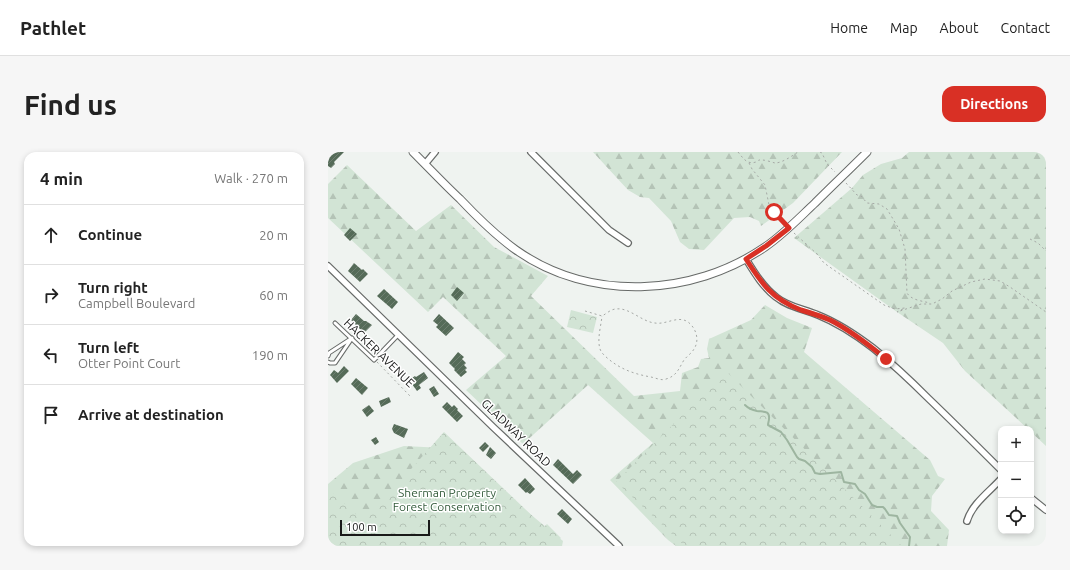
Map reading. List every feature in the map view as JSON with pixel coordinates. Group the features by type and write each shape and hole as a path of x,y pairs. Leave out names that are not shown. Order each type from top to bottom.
{"street":[{"path":"413,152 479,219 504,241 525,256 557,272 581,280 626,287 650,287 691,281 729,268 746,259 789,228 867,152"},
{"path":"425,164 435,152"},
{"path":"531,152 609,230 628,243"},
{"path":"746,259 756,275 776,297 789,305 832,321 859,338 886,359 906,376 998,467"},
{"name":"GLADWAY ROAD","path":"328,266 619,546"},
{"path":"967,521 969,513 998,482"},
{"path":"1034,500 1046,510"}],"lane":[{"name":"HACKER AVENUE","path":"335,323 374,360"},
{"path":"374,360 399,334"},
{"path":"328,356 330,352 352,338"},
{"path":"328,362 335,363 352,338"}],"path":[{"path":"738,152 744,160 749,163 765,185 769,205 789,228 817,254 824,263 884,305 895,309 905,308 897,312 921,304 932,304 952,291 971,282 985,279 1000,281 1046,312"},
{"path":"749,163 759,160 767,160 775,163 782,161 798,152"},
{"path":"820,152 822,153 827,164 857,195 861,196 867,203 879,204 887,210 899,229 905,249 907,293 914,299 932,304"},
{"path":"1030,240 1038,244 1046,251"},
{"path":"585,311 602,316 615,309 623,309 645,321 657,324 679,319 687,322 696,331 697,340 695,348 684,360 676,374 669,379 664,380 636,374 623,369 600,351 599,342 602,316"},
{"name":"HACKER AVENUE","path":"374,360 410,396"}],"green space":[{"path":"593,152 842,152 793,203 761,226 759,221 750,217 734,218 704,250 689,249 680,242 671,221 649,198 640,197 628,190"},
{"path":"909,152 1046,152 1046,446 1034,435 1034,426 1025,426 965,371 943,343 794,238 852,188 863,175 881,164 902,158"},
{"path":"347,165 416,231 451,205 494,247 548,276 531,296 634,396 680,391 682,373 698,367 701,359 709,358 707,349 709,339 751,320 765,305 787,318 812,328 804,352 930,460 938,476 945,479 932,496 931,511 949,530 947,546 676,546 668,540 610,480 653,443 588,385 523,444 466,390 506,356 443,297 428,312 328,218 328,184"},
{"path":"571,310 597,317 593,333 567,327"},
{"path":"726,371 902,546 685,546 616,482"},
{"name":"Sherman Property Forest Conservation","path":"444,432 544,527 547,524 561,538 553,546 328,546 328,488 364,522"},
{"name":"Sherman Property Forest Conservation","path":"404,446 444,448 519,505 563,541 562,546 328,546 328,484 353,463"}],"building":[{"path":"328,152 344,152 334,162 335,164 331,168 328,166"},
{"path":"350,228 357,234 350,241 344,235"},
{"path":"354,263 368,274 360,282 348,271"},
{"path":"457,287 464,293 457,301 451,295"},
{"path":"384,289 398,302 392,309 377,296"},
{"path":"356,314 364,321 372,325 364,333 351,320"},
{"path":"439,314 454,328 446,336 436,327 438,325 433,321"},
{"path":"458,352 464,357 462,359 466,363 464,365 467,368 465,370 467,372 461,377 449,363"},
{"path":"344,366 349,371 337,383 330,375 334,370 338,373"},
{"path":"424,372 428,378 419,385 421,388 417,391 409,380"},
{"path":"356,378 368,388 362,395 351,384"},
{"path":"434,386 439,394 434,397 429,389"},
{"path":"389,397 391,402 381,407 379,401"},
{"path":"447,402 452,407 454,405 463,416 457,422 442,407"},
{"path":"369,405 374,411 367,417 362,410"},
{"path":"394,424 408,429 404,438 394,433 392,429"},
{"path":"376,437 379,442 375,445 371,440"},
{"path":"485,442 489,446 483,452 479,448"},
{"path":"490,447 496,453 491,459 486,455"},
{"path":"558,459 573,474 577,470 582,475 573,484 553,465"},
{"path":"525,478 535,489 530,494 527,492 526,493 518,485"},
{"path":"562,509 572,519 568,524 557,514"}],"waterway":[{"path":"745,405 753,410 767,413 769,416 768,425 781,432 797,457 812,467 815,473 841,472 844,482 855,484 859,490 865,494 872,505 883,507 889,515 897,516 910,537 909,546"}],"route":[{"path":"774,212 789,228 776,239 746,259 756,275 776,297 789,305 832,321 859,338 886,359"}]}
